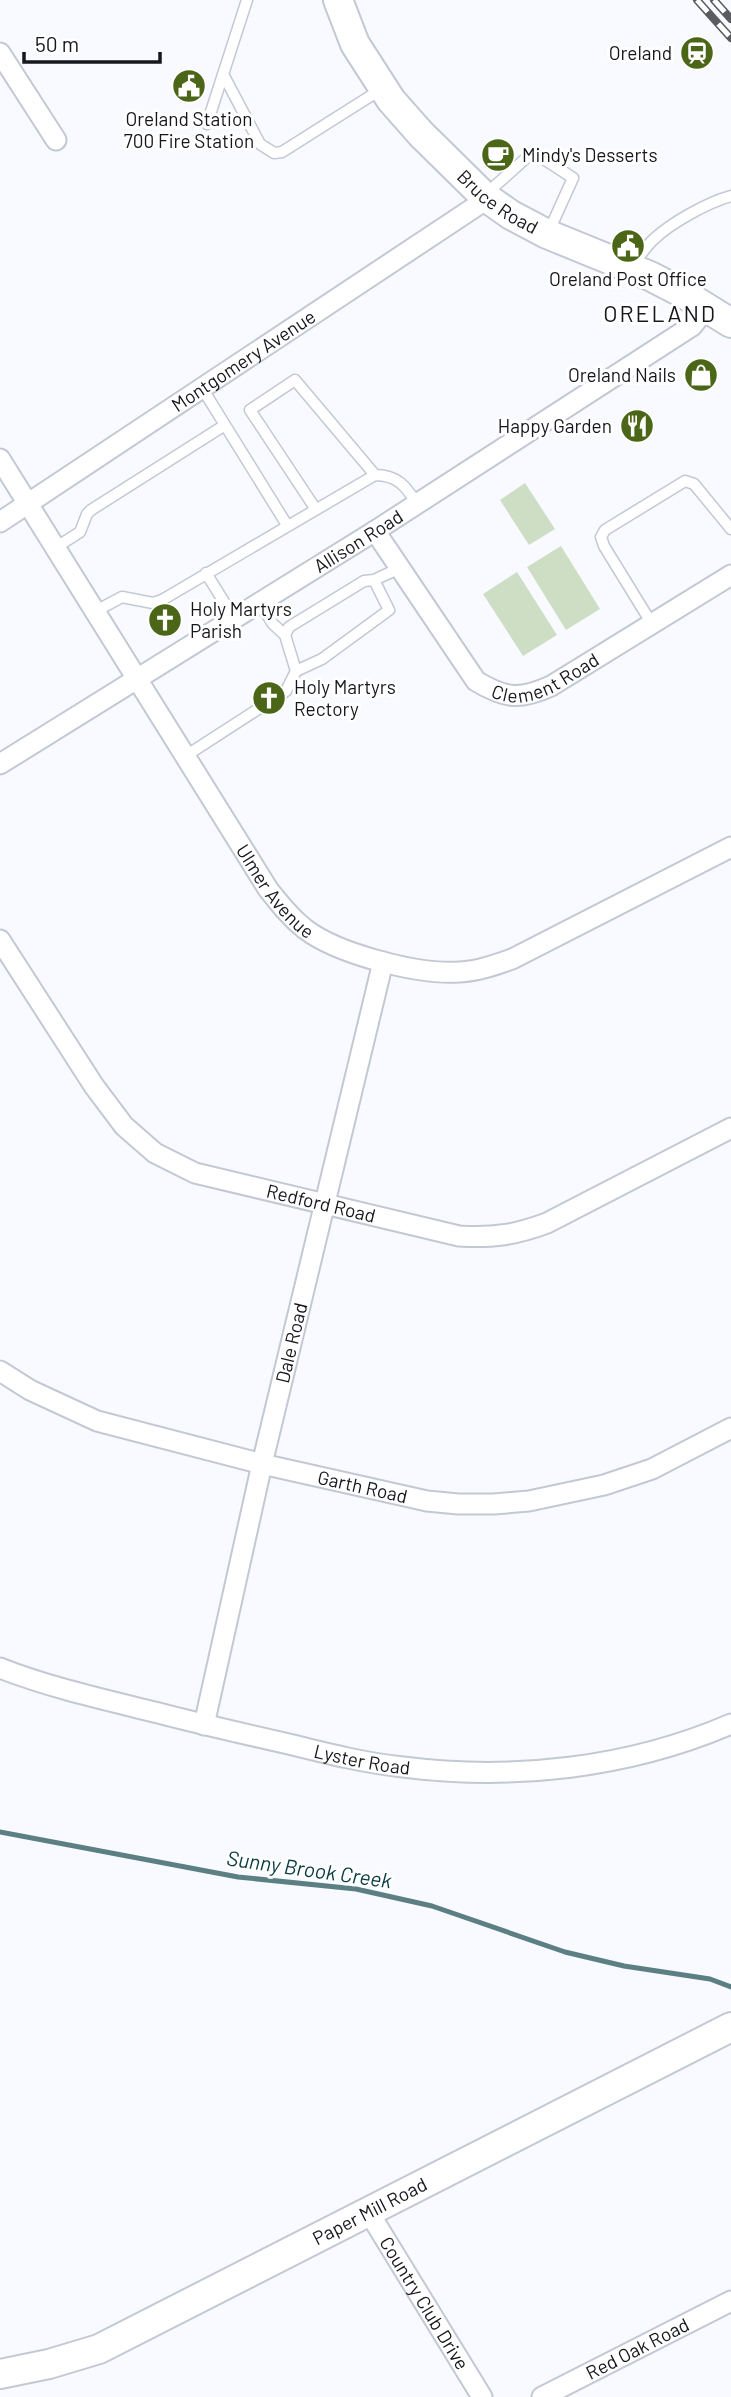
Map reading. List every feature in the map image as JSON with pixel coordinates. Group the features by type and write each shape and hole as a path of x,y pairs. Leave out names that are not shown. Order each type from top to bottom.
{"street":[{"name":"Bruce Road","path":"338,0 355,44 383,88 421,134 486,197 511,215 547,234 661,282 725,317"},
{"path":"0,53 56,140"},
{"name":"Montgomery Avenue","path":"0,522 486,197"},
{"name":"Allison Road","path":"0,764 376,531 692,326 725,317"},
{"name":"Ulmer Avenue","path":"0,459 268,889 305,929 320,938 383,962 459,972 488,967 512,958 731,846"},
{"name":"Clement Road","path":"376,531 477,681 506,695 518,697 531,695 551,685 731,575"},
{"name":"Redford Road","path":"0,940 94,1086 124,1126 174,1164 195,1173 459,1236 504,1236 547,1223 731,1128"},
{"name":"Dale Road","path":"204,1725 262,1464 383,962"},
{"name":"Garth Road","path":"0,1371 51,1401 97,1420 262,1464 427,1501 494,1504 567,1494 652,1469 731,1428"},
{"name":"Lyster Road","path":"0,1668 43,1683 204,1725 367,1762 442,1771 562,1769 612,1761 663,1748 731,1724"},
{"name":"Paper Mill Road","path":"0,2374 49,2364 99,2349 731,2027"},
{"name":"Country Club Drive","path":"368,2211 482,2397"},
{"name":"Red Oak Road","path":"542,2397 731,2301"}],"lane":[{"path":"207,124 247,0"},
{"path":"223,74 260,144 274,153 282,152 383,88"},
{"path":"486,197 533,152 573,178 547,234"},
{"path":"631,269 652,240 666,229 731,196"},
{"path":"316,508 250,410 295,380 374,475"},
{"path":"202,388 287,525"},
{"path":"54,548 80,532 87,513 91,510 225,425"},
{"path":"94,612 122,597 153,603 162,600 374,475 389,475 406,486 417,504"},
{"path":"652,624 604,546 601,537 605,530 685,481 694,484 731,529"},
{"path":"287,631 364,581 374,580 400,568"},
{"path":"206,573 234,618"},
{"path":"184,757 286,691 296,671 322,659 389,610 374,580"},
{"path":"259,602 273,624 287,631"},
{"path":"287,631 296,671"}],"green space":[{"path":"525,483 555,529 529,545 500,500"},
{"path":"561,546 600,609 566,630 527,567"},
{"path":"517,572 557,635 523,656 483,594"}],"waterway":[{"name":"Sunny Brook Creek","path":"0,1832 238,1877 356,1889 432,1906 565,1952 624,1966 710,1979 731,1987"}],"railway":[{"path":"697,0 731,38"},
{"path":"714,0 731,19"}],"place":[{"name":"Oreland","path":"697,53"},
{"name":"Oreland Station 700 Fire Station","path":"189,86"},
{"name":"Mindy's Desserts","path":"498,155"},
{"name":"Oreland Post Office","path":"628,246"},
{"name":"Oreland Nails","path":"701,375"},
{"name":"Happy Garden","path":"637,426"},
{"name":"Holy Martyrs Parish","path":"165,620"},
{"name":"Holy Martyrs Rectory","path":"269,698"}],"district":[{"name":"ORELAND","path":"660,314"}]}
